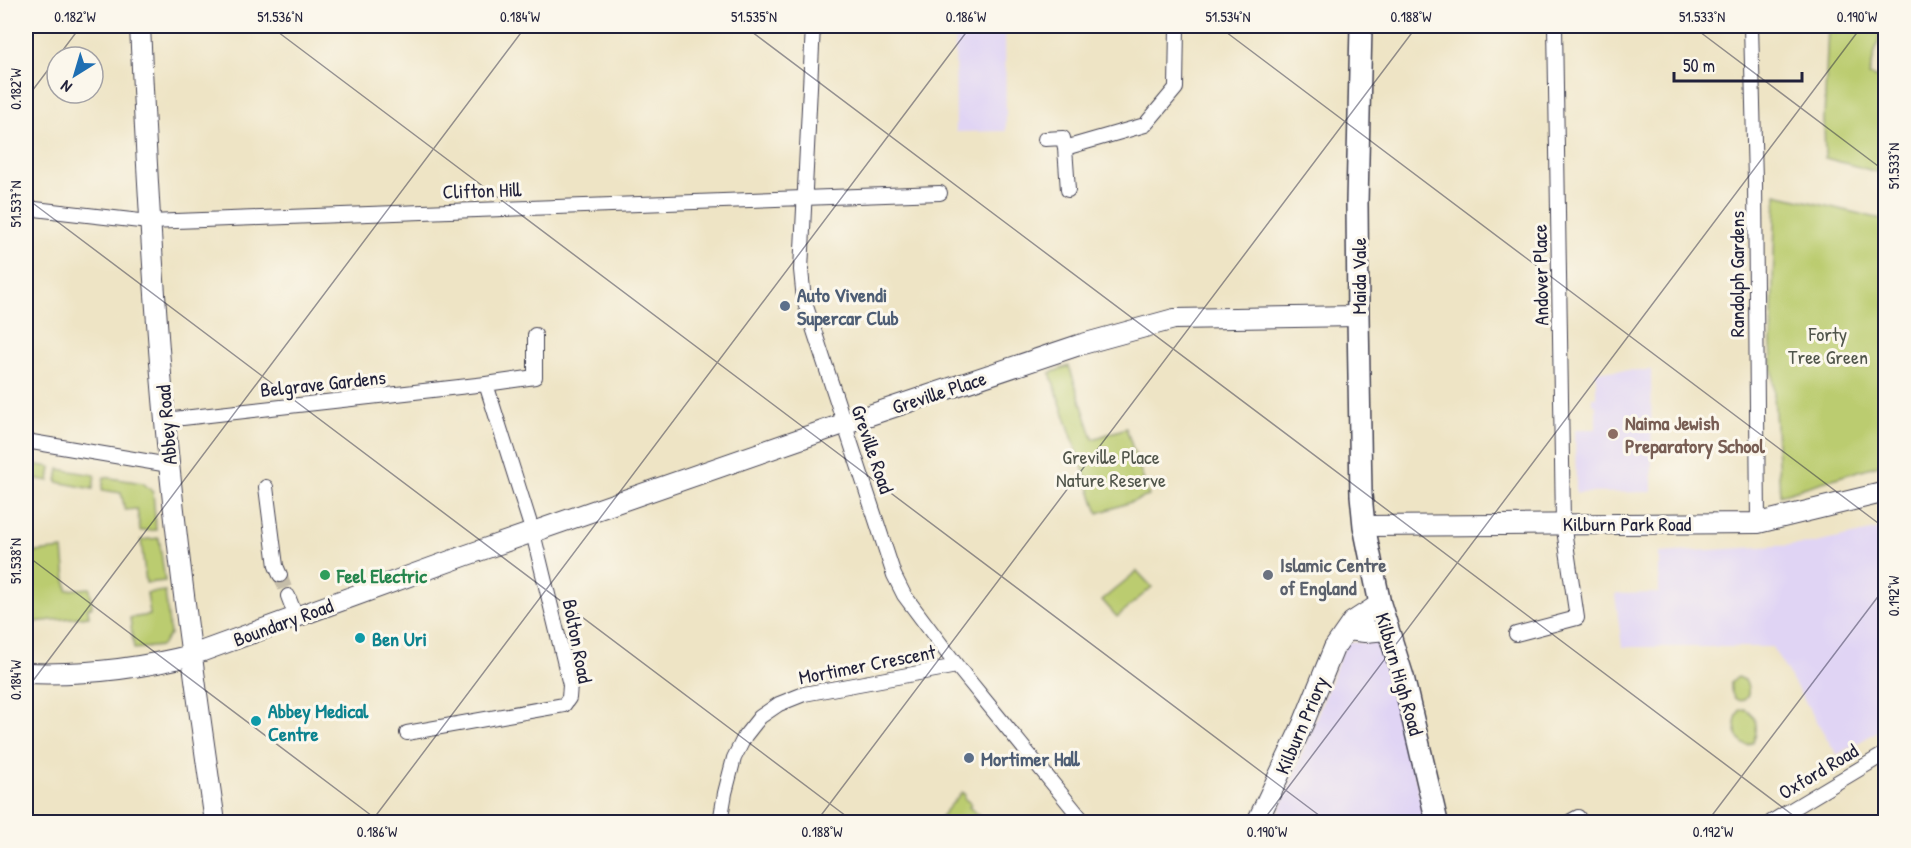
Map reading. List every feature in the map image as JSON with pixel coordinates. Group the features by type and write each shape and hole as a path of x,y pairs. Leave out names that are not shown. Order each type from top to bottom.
{"main road":[{"name":"Maida Vale","path":"1361,26 1357,203 1361,495 1364,526"},
{"name":"Kilburn High Road","path":"1364,526 1380,604 1403,677 1437,822"}],"street":[{"name":"Abbey Road","path":"140,26 149,222 169,465 215,822"},
{"name":"Greville Road","path":"813,26 801,270 804,300 894,575 904,595 957,666 1084,822"},
{"path":"1065,148 1145,125 1176,88 1177,26"},
{"name":"Andover Place","path":"1516,634 1577,618 1563,523 1555,26"},
{"name":"Randolph Gardens","path":"1751,26 1755,181 1758,523"},
{"path":"1045,139 1063,138 1068,190"},
{"name":"Clifton Hill","path":"26,208 149,222 940,193"},
{"name":"Greville Place","path":"533,533 843,424 1079,345 1163,321 1358,316"},
{"name":"Belgrave Gardens","path":"165,420 535,377 535,335"},
{"path":"486,384 533,533"},
{"path":"26,441 169,465"},
{"path":"266,487 276,566 280,575"},
{"name":"Kilburn Park Road","path":"1364,526 1758,523 1886,492"},
{"name":"Boundary Road","path":"26,672 101,671 192,655 533,533"},
{"name":"Bolton Road","path":"407,733 564,705 569,698 570,685 533,533"},
{"path":"288,596 296,617"},
{"name":"Kilburn Priory","path":"1257,822 1303,724 1334,648 1352,622 1380,604"},
{"path":"1347,630 1365,632 1387,630"},
{"name":"Mortimer Crescent","path":"720,822 729,775 745,736 760,717 779,704 804,694 957,666"},
{"name":"Oxford Road","path":"1771,822 1886,753"},
{"path":"1569,822 1578,818 1581,822"}],"shaded area":[{"path":"955,26 1005,26 1006,131 956,132"},
{"name":"Naima Jewish Preparatory School","path":"1651,370 1652,492 1576,493 1575,429 1596,429 1596,405 1592,405 1592,397 1596,397 1596,371"},
{"path":"1885,528 1885,727 1837,755 1772,647 1622,647 1615,594 1659,593 1659,553 1811,544"},
{"path":"1346,642 1377,643 1403,725 1422,805 1423,822 1275,822"}],"green space":[{"path":"1828,26 1885,26 1885,32 1881,31 1869,75 1885,80 1885,174 1825,158 1824,120"},
{"name":"Forty Tree Green","path":"1776,194 1886,220 1885,463 1780,495 1771,344"},
{"name":"Greville Place Nature Reserve","path":"1069,366 1093,439 1126,428 1149,496 1098,513 1050,373"},
{"path":"26,463 51,467 49,481 26,477"},
{"path":"59,469 95,475 93,489 57,482"},
{"path":"104,477 143,483 153,492 156,530 140,531 137,509 125,510 121,493 102,490"},
{"path":"159,538 165,581 146,583 141,540"},
{"path":"63,549 67,590 90,588 92,607 88,608 89,616 26,623 26,553"},
{"path":"1137,571 1152,587 1117,617 1102,600"},
{"path":"165,591 170,634 161,646 134,649 130,618 150,615 147,593"},
{"path":"1738,677 1745,680 1748,688 1748,695 1742,700 1734,697 1731,691 1731,682"},
{"path":"1745,709 1752,715 1756,728 1753,742 1748,745 1743,744 1740,740 1735,727 1737,714 1740,710"},
{"path":"962,792 965,795 964,798 971,804 969,807 979,815 972,822 941,822 938,820"}],"tunnel":[{"path":"280,575 288,596"}],"place":[{"name":"Auto Vivendi Supercar Club","path":"785,306"},
{"name":"Naima Jewish Preparatory School","path":"1613,434"},
{"name":"Feel Electric","path":"325,575"},
{"name":"Islamic Centre of England","path":"1268,575"},
{"name":"Ben Uri","path":"360,638"},
{"name":"Abbey Medical Centre","path":"256,721"},
{"name":"Mortimer Hall","path":"969,758"}]}
